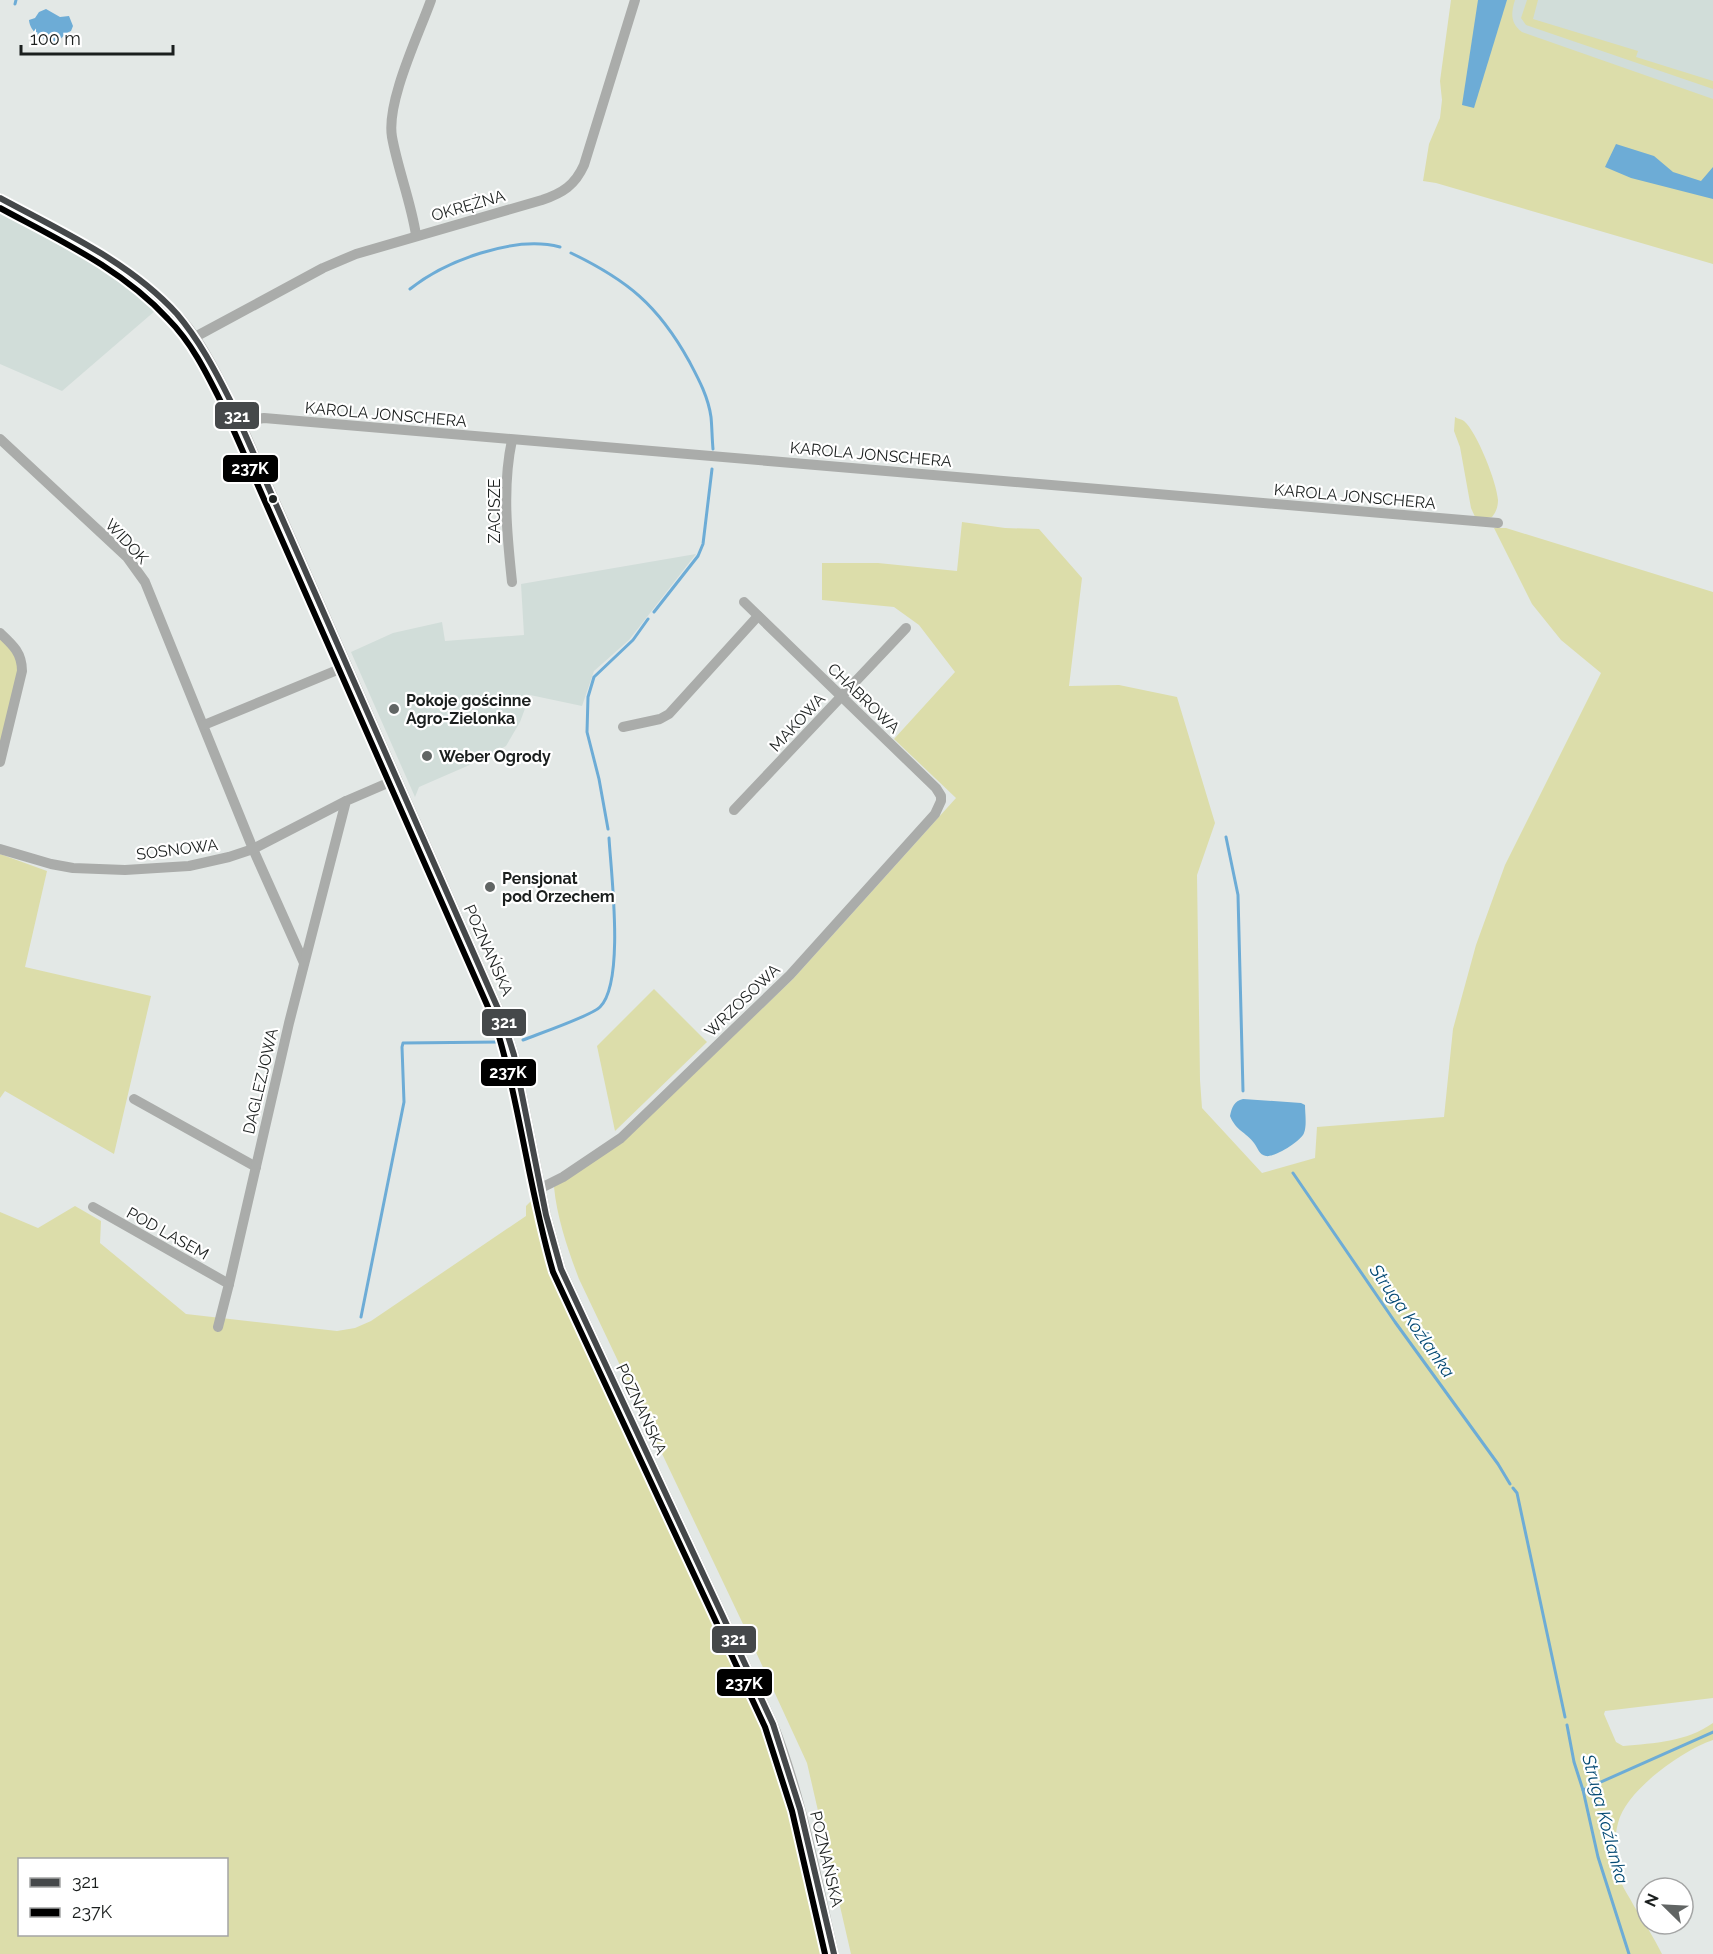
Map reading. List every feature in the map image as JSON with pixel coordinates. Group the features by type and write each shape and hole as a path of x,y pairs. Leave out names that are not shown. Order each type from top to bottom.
{"street":[{"path":"416,235 392,136 391,122 397,94 431,0"},
{"name":"OKRĘŻNA","path":"195,337 323,268 373,248 553,196 567,189 575,181 584,165 635,0"},
{"name":"POZNAŃSKA","path":"0,198 112,261 157,296 195,337 218,374 506,1028 555,1252 567,1284 768,1713 785,1756 834,1954"},
{"name":"KAROLA JONSCHERA","path":"240,422 264,418 816,463 1498,523"},
{"name":"WIDOK","path":"0,439 127,557 145,582 254,849"},
{"name":"ZACISZE","path":"512,440 506,519 512,582"},
{"name":"CHABROWA","path":"744,602 939,792 940,806"},
{"path":"623,727 660,719 669,714 758,616"},
{"name":"MAKOWA","path":"734,810 906,628"},
{"path":"0,633 17,650 22,660 20,682 0,762"},
{"path":"204,725 347,666"},
{"name":"SOSNOWA","path":"0,849 51,864 99,870 189,866 254,849 346,801 397,779"},
{"name":"DAGLEZJOWA","path":"218,1327 304,963 346,801"},
{"name":"WRZOSOWA","path":"541,1188 563,1177 621,1138 790,975 917,835 940,806"},
{"path":"254,849 304,963"},
{"path":"134,1099 256,1167"},
{"name":"POD LASEM","path":"93,1208 229,1284"}],"shaded area":[{"path":"1463,0 1713,0 1713,264"},
{"path":"0,214 110,272 144,296 156,310 62,391 0,364"},
{"path":"696,554 629,640 594,671 582,706 530,695 520,722 506,746 481,760 419,787 415,797 351,652 393,633 442,622 445,641 524,635 521,584"}],"green space":[{"path":"1451,0 1515,0 1512,18 1522,32 1713,99 1713,264 1423,181 1429,144 1440,118 1442,100 1440,81"},
{"path":"1527,0 1538,0 1533,19 1638,51 1636,57 1713,81 1713,89 1526,25 1521,18"},
{"path":"1455,417 1464,421 1475,436 1490,470 1498,500 1492,517 1476,519 1471,508 1460,447 1454,431"},
{"path":"962,522 1005,528 1039,529 1082,578 1069,686 1119,685 1177,697 1215,823 1197,875 1202,1108 1262,1173 1315,1158 1317,1127 1444,1117 1453,1029 1476,945 1505,865 1601,673 1561,640 1532,604 1494,528 1506,528 1713,592 1713,1698 1605,1711 1604,1714 1616,1742 1623,1746 1681,1738 1713,1723 1713,1740 1672,1762 1644,1785 1623,1810 1616,1830 1617,1868 1625,1891 1635,1908 1635,1936 1652,1936 1662,1954 851,1954 807,1763 579,1279 560,1222 554,1187 623,1142 793,979 956,798 894,739 955,672 919,625 894,607 822,600 822,563 878,563 957,571"},
{"path":"0,637 13,649 19,672 0,746"},
{"path":"0,854 47,871 25,967 151,996 114,1154 5,1091 0,1098"},
{"path":"654,989 707,1042 615,1131 597,1046"},
{"path":"513,1110 520,1111 548,1250 565,1296 593,1361 768,1734 786,1792 823,1954 0,1954 0,1212 38,1228 75,1206 101,1221 100,1243 186,1314 337,1331 355,1328 371,1321 526,1216 526,1206 532,1200"}],"water":[{"path":"1478,0 1507,0 1474,108 1462,105"},
{"path":"46,9 60,17 69,16 73,26 71,31 54,43 38,35 30,25 29,20"},
{"path":"1616,144 1654,156 1673,172 1701,181 1713,167 1713,199 1631,178 1605,167"},
{"path":"1243,1099 1305,1105 1304,1133 1281,1152 1270,1156 1260,1153 1251,1139 1235,1125 1230,1116 1237,1101"}],"waterway":[{"path":"15,4 16,0"},
{"path":"410,289 442,269 481,253 522,245 542,244 560,247"},
{"path":"571,253 625,284 653,309 665,324 689,361 705,395 710,409 713,449"},
{"path":"654,612 698,556 703,544 712,469"},
{"path":"608,829 587,732 588,697 594,677 633,640 648,619"},
{"path":"1226,837 1238,895 1243,1091"},
{"path":"523,1040 595,1011 608,994 612,975 615,926 609,838"},
{"path":"361,1317 404,1102 403,1043 500,1042"},
{"name":"Struga Koźlanka","path":"1293,1173 1510,1484"},
{"name":"Struga Koźlanka","path":"1513,1488 1517,1493 1565,1717"},
{"name":"Struga Koźlanka","path":"1567,1725 1598,1857 1629,1954"},
{"path":"1583,1790 1713,1732"}],"transit line":[{"name":"321","path":"0,198 94,249 158,295 177,314 192,334 230,400 503,1020 514,1055 546,1215 561,1269 773,1724 800,1809 834,1954"},
{"name":"237K","path":"0,208 110,270 150,301 184,338 211,381 222,404 495,1023 553,1272 765,1727 792,1811 825,1954"}],"place":[{"name":"Pokoje gościnne Agro-Zielonka","path":"394,709"},
{"name":"Weber Ogrody","path":"427,756"},
{"name":"Pensjonat pod Orzechem","path":"490,887"}]}
